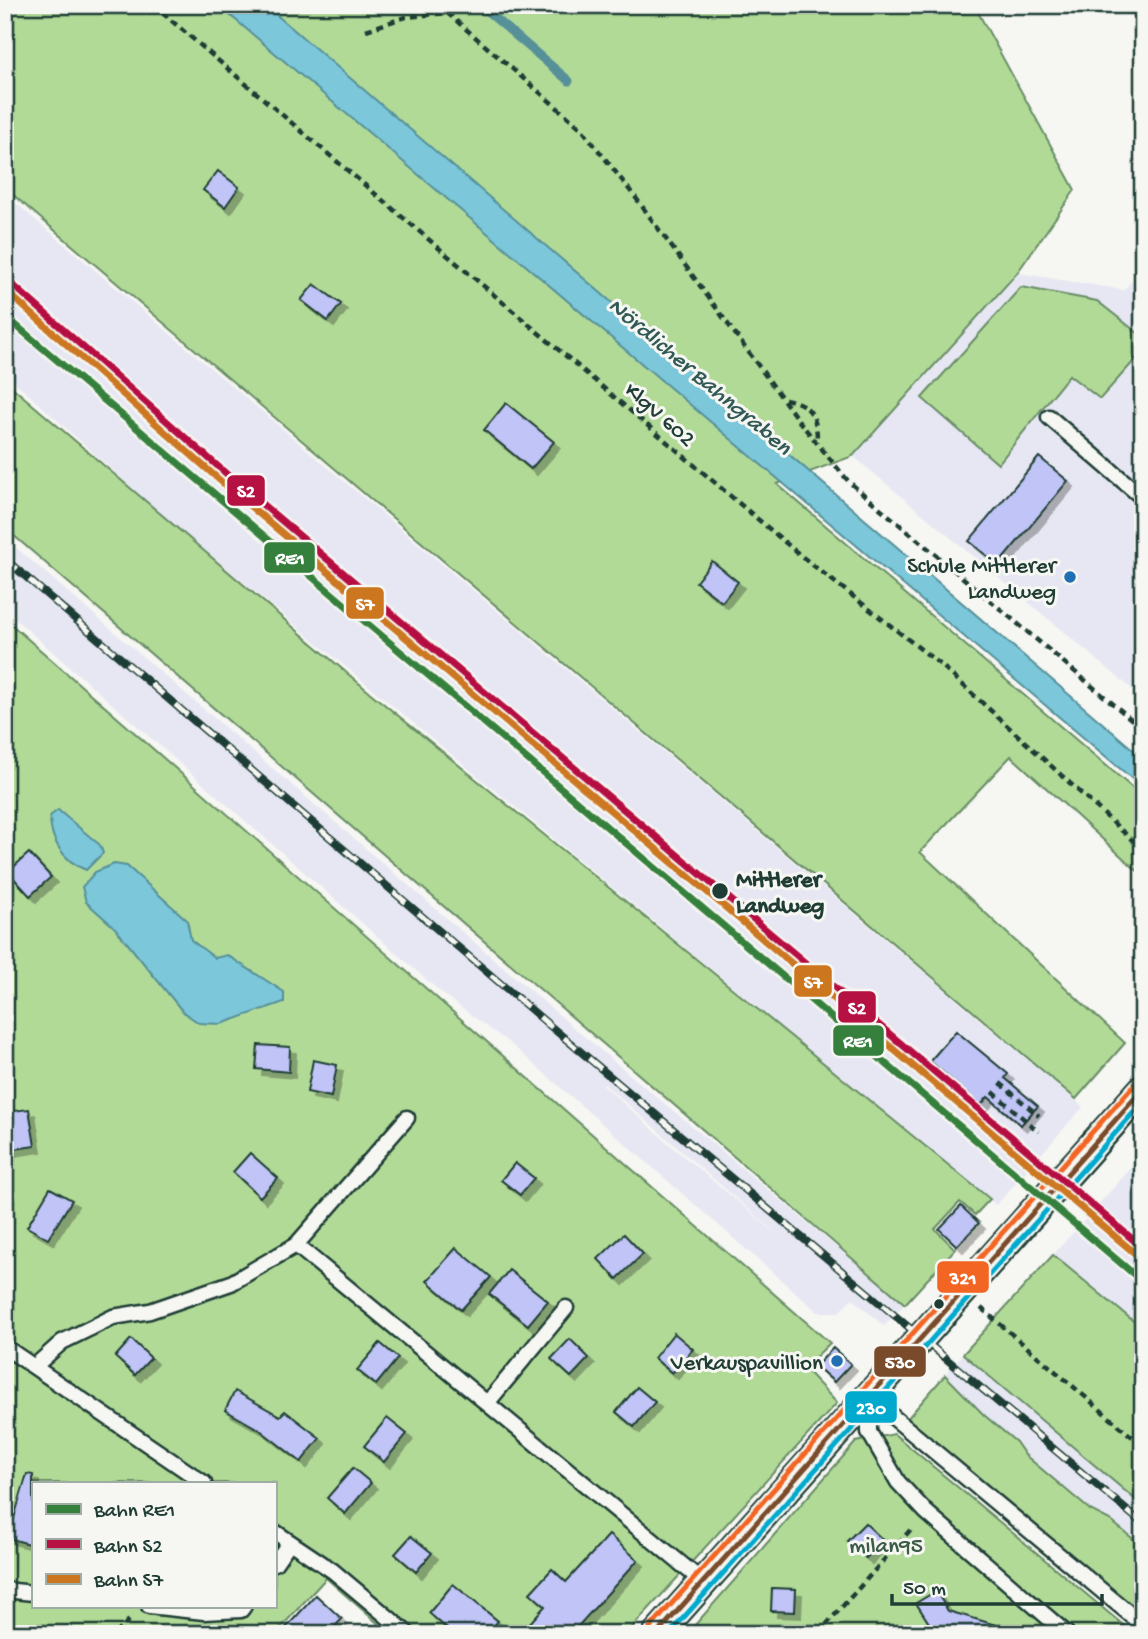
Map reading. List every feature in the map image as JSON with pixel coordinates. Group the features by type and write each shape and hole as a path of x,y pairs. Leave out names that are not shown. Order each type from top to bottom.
{"street":[{"path":"657,1634 1143,1089"}],"lane":[{"path":"1049,417 1143,498"},
{"path":"35,1366 62,1342 113,1317 150,1311 231,1283 296,1245 407,1118"},
{"path":"296,1245 703,1582"},
{"path":"488,1402 566,1308"},
{"path":"5,1347 203,1482"},
{"path":"869,1397 869,1432 898,1482 926,1512 1067,1634"},
{"path":"869,1397 1143,1625"},
{"path":"276,1533 333,1571 408,1634"},
{"path":"276,1562 289,1543"},
{"path":"5,1590 32,1593"},
{"path":"167,1608 204,1612 242,1608"}],"path":[{"name":"KlgV 602","path":"153,5 800,555 941,665 1143,850"},
{"path":"438,5 581,128 636,198 783,399 849,482 1143,729"},
{"path":"366,30 405,18 447,13"},
{"path":"783,399 805,405 813,413 817,422 817,442"},
{"path":"1000,1083 1039,1116"},
{"path":"993,1092 1039,1132"},
{"path":"1002,1326 1143,1446"},
{"path":"818,1634 926,1512"},
{"path":"116,1634 134,1615"}],"shaded area":[{"path":"5,194 1083,1107 996,1205 155,509 5,373"},
{"name":"Schule Mittlerer Landweg","path":"1143,268 1143,698 853,456 1017,273 1124,290"},
{"path":"5,538 574,1028 905,1304 884,1326 852,1298 839,1312 818,1312 512,1045 444,995 5,610","holes":["604,1084 785,1241 677,1151"]},
{"path":"1141,1157 1143,1159 1143,1329 1053,1255"},
{"path":"963,1354 1143,1506 1143,1547 1110,1520 1090,1510 1025,1455 1016,1442 984,1415 945,1375"}],"green space":[{"path":"5,5 974,5 1075,190 1017,273 853,456 777,484 1143,797 1143,876 1011,756 920,852 1125,1043 1076,1099 5,188"},
{"path":"1021,287 1097,301 1143,337 1143,351 1100,399 1069,375 998,464 922,398"},
{"path":"5,381 368,691 990,1199 975,1215 960,1202 935,1229 955,1249 905,1304 5,528"},
{"path":"5,619 830,1343 804,1368 837,1403 626,1634 390,1634 326,1578 275,1634 5,1634"},
{"path":"1053,1255 1143,1329 1143,1506 963,1354"},
{"path":"945,1375 984,1415 1016,1442 1025,1455 1090,1510 1110,1520 1143,1547 1143,1615 907,1419"},
{"name":"milan95","path":"894,1434 1134,1634 687,1634 856,1442"}],"water":[{"path":"218,5 265,5 1143,758 1143,788"},
{"path":"58,810 100,845 103,853 86,870 71,861 55,841 50,816"},
{"path":"114,864 127,866 187,920 191,940 215,958 227,955 284,992 284,1002 221,1024 199,1023 183,1012 115,928 86,902 82,887 95,872"}],"building":[{"path":"218,171 239,187 225,207 203,190"},
{"path":"314,284 341,304 328,321 301,300"},
{"path":"506,403 554,442 531,469 484,430"},
{"path":"1039,457 1068,481 998,565 969,541"},
{"path":"712,561 738,582 722,602 696,582"},
{"path":"29,853 51,877 30,896 8,872"},
{"path":"956,1031 1008,1074 1005,1078 1038,1106 1021,1125 988,1097 981,1105 930,1061"},
{"path":"258,1045 290,1047 289,1072 256,1069"},
{"path":"313,1060 337,1065 331,1097 307,1092"},
{"path":"29,1109 35,1146 8,1150 5,1112"},
{"path":"250,1153 278,1178 260,1197 233,1172"},
{"path":"515,1163 534,1178 520,1195 501,1180"},
{"path":"50,1188 72,1200 48,1239 27,1227"},
{"path":"961,1206 979,1223 957,1246 939,1229"},
{"path":"624,1234 643,1254 617,1279 598,1259"},
{"path":"456,1248 491,1277 461,1310 427,1281"},
{"path":"509,1270 548,1301 528,1325 489,1294"},
{"path":"674,1333 693,1349 672,1373 654,1358"},
{"path":"131,1339 151,1358 135,1375 115,1357"},
{"path":"570,1339 589,1358 571,1377 551,1359"},
{"path":"380,1343 398,1358 376,1385 357,1370"},
{"name":"Verkauspavillion","path":"833,1348 851,1364 834,1382 816,1366"},
{"path":"637,1387 655,1402 634,1427 616,1412"},
{"path":"235,1391 280,1416 285,1411 320,1438 301,1462 260,1430 225,1410"},
{"path":"387,1418 407,1434 384,1462 364,1446"},
{"path":"353,1468 371,1483 345,1514 327,1498"},
{"path":"27,1474 33,1475 32,1533 29,1544 8,1538"},
{"path":"865,1523 883,1540 866,1558 847,1541"},
{"path":"609,1535 638,1560 571,1634 520,1634 545,1606 530,1593 552,1569 566,1582"},
{"path":"411,1536 432,1553 416,1572 395,1554"},
{"path":"453,1584 498,1621 487,1634 453,1634 429,1613"},
{"path":"772,1588 796,1589 795,1612 771,1611"},
{"path":"936,1591 948,1611 1006,1628 1005,1634 936,1634 916,1603"},
{"path":"316,1595 342,1619 328,1634 280,1634"}],"waterway":[{"path":"480,5 569,81"}],"railway":[{"path":"5,559 549,1025 1143,1524"}],"rail line":[{"name":"S2","path":"5,278 230,477 1143,1248"},
{"name":"S7","path":"5,290 224,484 1137,1255"},
{"name":"RE1","path":"5,316 1143,1282"}],"transit line":[{"name":"321","path":"650,1628 1136,1083"},
{"name":"530","path":"657,1634 1143,1089"},
{"name":"230","path":"669,1634 1143,1102"}],"place":[{"name":"Schule Mittlerer Landweg","path":"1070,577"},
{"name":"Mittlerer Landweg","path":"720,891"},
{"name":"Verkauspavillion","path":"837,1361"}],"water label":[{"name":"Nördlicher Bahngraben","path":"701,375"}]}
